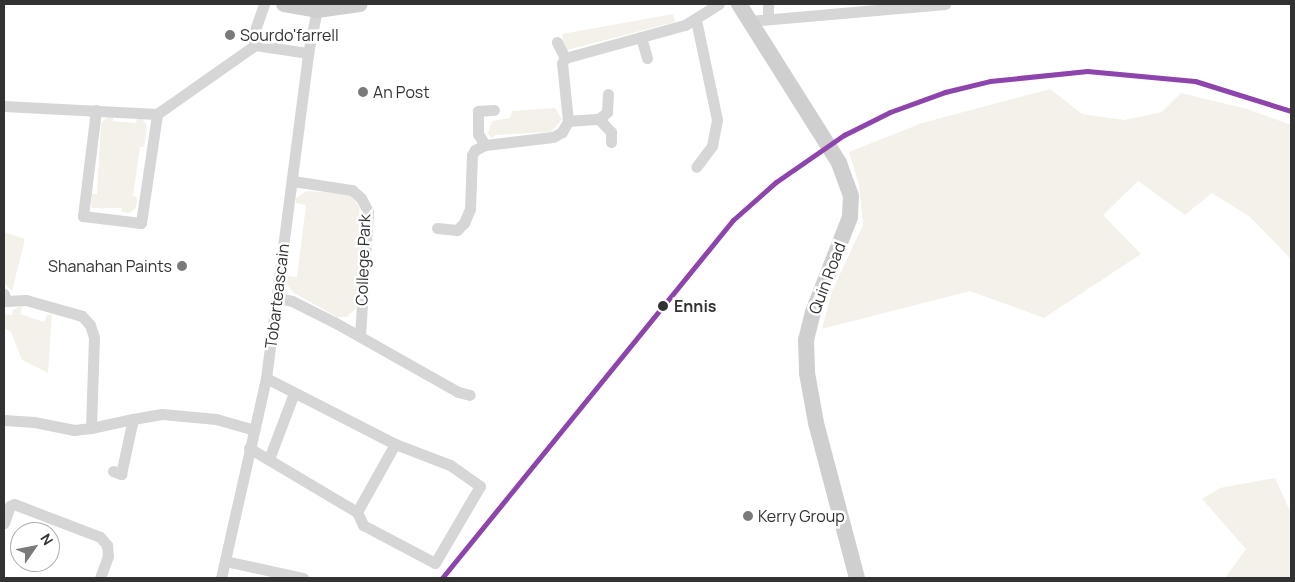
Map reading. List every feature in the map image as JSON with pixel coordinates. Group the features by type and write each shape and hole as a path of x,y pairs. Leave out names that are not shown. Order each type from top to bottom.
{"main road":[{"path":"284,4 317,10 360,4"},
{"name":"Quin Road","path":"739,4 839,163 851,196 850,217 813,312 806,340 807,373 821,444 857,578"}],"street":[{"path":"255,44 253,36 264,4"},
{"path":"437,228 457,230 464,223 470,209 472,155 485,145 553,137 562,132 568,122 562,63 565,58 696,20 719,4"},
{"path":"768,4 768,17"},
{"path":"750,21 768,17 868,6 945,4"},
{"name":"Tobarteascain","path":"222,578 249,448 266,378 278,298 308,53 317,10"},
{"path":"696,20 717,120 712,146 696,167"},
{"path":"641,37 647,58"},
{"path":"557,42 565,58"},
{"path":"4,106 157,114 255,44 308,53"},
{"path":"568,122 599,119 608,112 608,94"},
{"path":"96,110 82,216 141,223 157,114"},
{"path":"485,145 478,134 478,111 494,110"},
{"path":"599,119 611,132 611,142"},
{"name":"College Park","path":"293,181 352,190 361,198 368,212 360,336"},
{"path":"5,298 26,300 82,316 90,325 94,337 91,428"},
{"path":"278,298 292,301 360,336 458,392 470,395"},
{"path":"249,448 357,512 363,525 435,563 480,486 450,465 395,444 266,378"},
{"path":"269,459 294,393"},
{"path":"4,420 34,422 74,430 162,414 216,420 254,430"},
{"path":"114,471 121,474 133,419"},
{"path":"357,512 395,444"},
{"path":"4,523 10,506 14,504 100,537 107,545 108,556 100,578"},
{"path":"225,561 303,578"}],"shaded area":[{"path":"673,14 675,22 567,50 564,48 562,34"},
{"path":"1050,89 1082,114 1124,120 1162,112 1181,93 1247,109 1291,125 1291,259 1250,217 1212,193 1185,215 1138,181 1103,215 1141,254 1044,318 970,291 822,329 832,291 863,225 859,185 849,152 922,123"},
{"path":"555,108 562,119 551,132 495,135 492,139 488,133 492,121 510,118 512,111"},
{"path":"109,116 113,116 113,121 136,123 137,118 142,118 147,126 144,147 140,147 133,196 137,197 136,208 130,213 122,212 122,208 92,208 91,204 92,194 97,194 101,123"},
{"path":"307,191 348,194 353,197 362,212 357,307 347,317 337,317 294,293 286,284 287,276 297,277 306,205 296,203 296,198"},
{"path":"4,232 25,239 12,291 4,283"},
{"path":"23,305 20,314 44,322 47,315 52,314 48,373 22,360 11,332 4,328 4,314 12,315 13,310"},
{"path":"1275,478 1291,513 1291,578 1225,578 1246,549 1202,499 1220,488"}],"transit line":[{"path":"442,578 733,220 776,182 844,135 890,112 945,92 990,81 1087,71 1195,81 1291,111"}],"place":[{"name":"Sourdo'farrell","path":"230,35"},
{"name":"An Post","path":"363,92"},
{"name":"Shanahan Paints","path":"182,266"},
{"name":"Ennis","path":"663,306"},
{"name":"Kerry Group","path":"748,516"}]}
